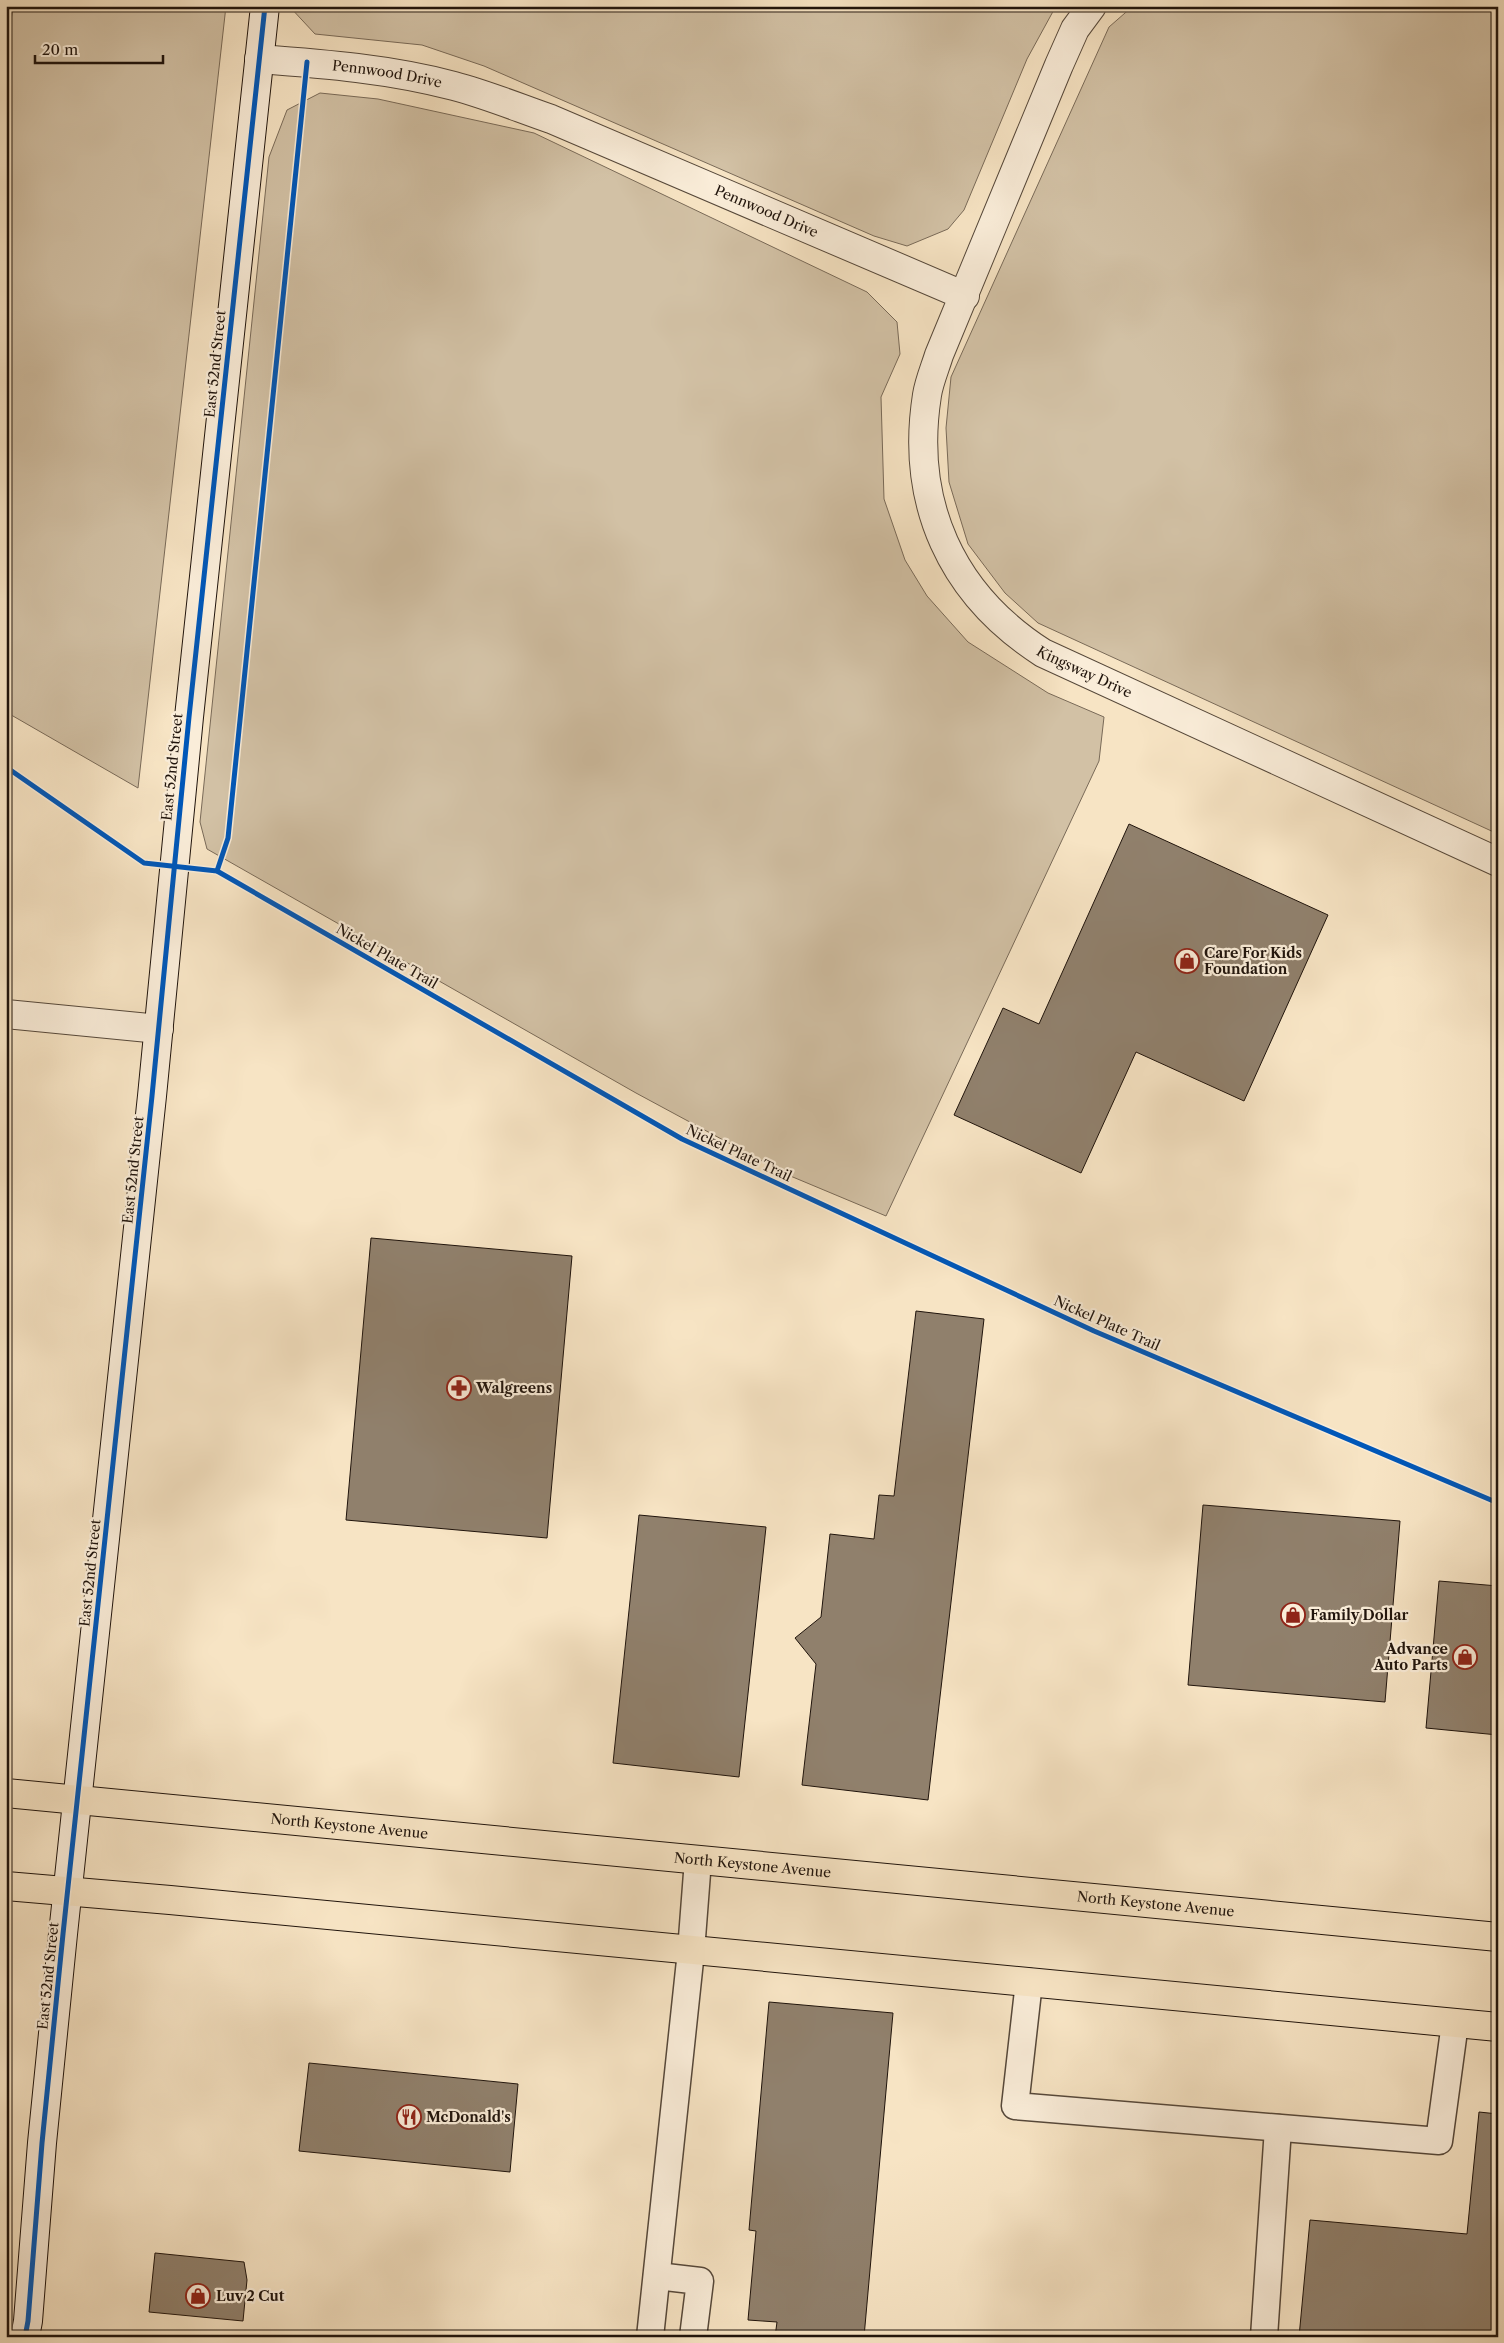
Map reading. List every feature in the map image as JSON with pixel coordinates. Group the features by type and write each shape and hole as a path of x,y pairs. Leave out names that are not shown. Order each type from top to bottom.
{"main road":[{"name":"North Keystone Avenue","path":"6,1793 1498,1937"},
{"path":"6,1886 1498,2028"}],"street":[{"name":"East 52nd Street","path":"25,2337 67,1892 265,6"},
{"path":"965,296 1059,65 1076,29 1092,6"},
{"name":"Pennwood Drive","path":"259,59 329,64 390,72 452,86 492,98 552,119 965,296"},
{"name":"Kingsway Drive","path":"965,296 939,355 927,394 923,434 925,474 933,514 948,552 981,602 1010,630 1061,662 1498,862"},
{"path":"6,1014 159,1029"}],"lane":[{"path":"650,2337 657,2276 659,2153 691,1951 698,1860"},
{"path":"1029,1982 1015,2106 1439,2141 1454,2023"},
{"path":"1264,2337 1278,2128"},
{"path":"657,2276 700,2281 693,2337"}],"shaded area":[{"path":"6,6 226,6 138,788 6,712"},
{"path":"289,6 1056,6 1027,59 964,210 948,229 907,246 874,236 484,66 422,45 315,34"},
{"path":"1133,6 1498,6 1498,834 1038,623 1005,593 968,544 949,482 946,428 951,377 1109,27"},
{"path":"320,93 378,99 534,133 867,292 897,322 900,354 881,397 884,499 905,560 927,596 968,642 1048,693 1104,717 1099,761 886,1216 788,1175 636,1093 207,849 200,822 269,157 287,110"}],"building":[{"path":"6,6 13,6 10,28 6,27"},
{"name":"Care For Kids Foundation","path":"1129,824 1328,915 1244,1101 1136,1052 1081,1173 954,1115 1003,1008 1039,1024"},
{"name":"Walgreens","path":"371,1238 572,1256 547,1538 346,1520"},
{"path":"916,1311 984,1319 928,1800 802,1785 816,1664 795,1638 821,1617 830,1534 874,1539 879,1495 894,1496"},
{"name":"Family Dollar","path":"1203,1505 1400,1521 1385,1702 1188,1685"},
{"path":"639,1515 766,1527 739,1777 613,1763"},
{"name":"Advance Auto Parts","path":"1439,1581 1498,1586 1498,1735 1426,1728"},
{"path":"769,2002 893,2013 864,2337 775,2337 777,2322 748,2320 756,2231 749,2230"},
{"name":"McDonald's","path":"309,2063 518,2084 510,2172 299,2151"},
{"path":"1479,2112 1498,2114 1498,2337 1299,2337 1310,2220 1467,2234"},
{"name":"Luv 2 Cut","path":"155,2253 244,2262 247,2280 243,2321 149,2312"}],"cycle path":[{"path":"25,2337 63,1934 265,6"},
{"path":"217,871 228,838 307,62"},
{"name":"Nickel Plate Trail","path":"6,767 144,863 217,871 682,1139 1094,1331 1498,1503"}],"place":[{"name":"Care For Kids Foundation","path":"1187,961"},
{"name":"Walgreens","path":"459,1388"},
{"name":"Family Dollar","path":"1293,1615"},
{"name":"Advance Auto Parts","path":"1465,1657"},
{"name":"McDonald's","path":"409,2117"},
{"name":"Luv 2 Cut","path":"198,2296"}]}
